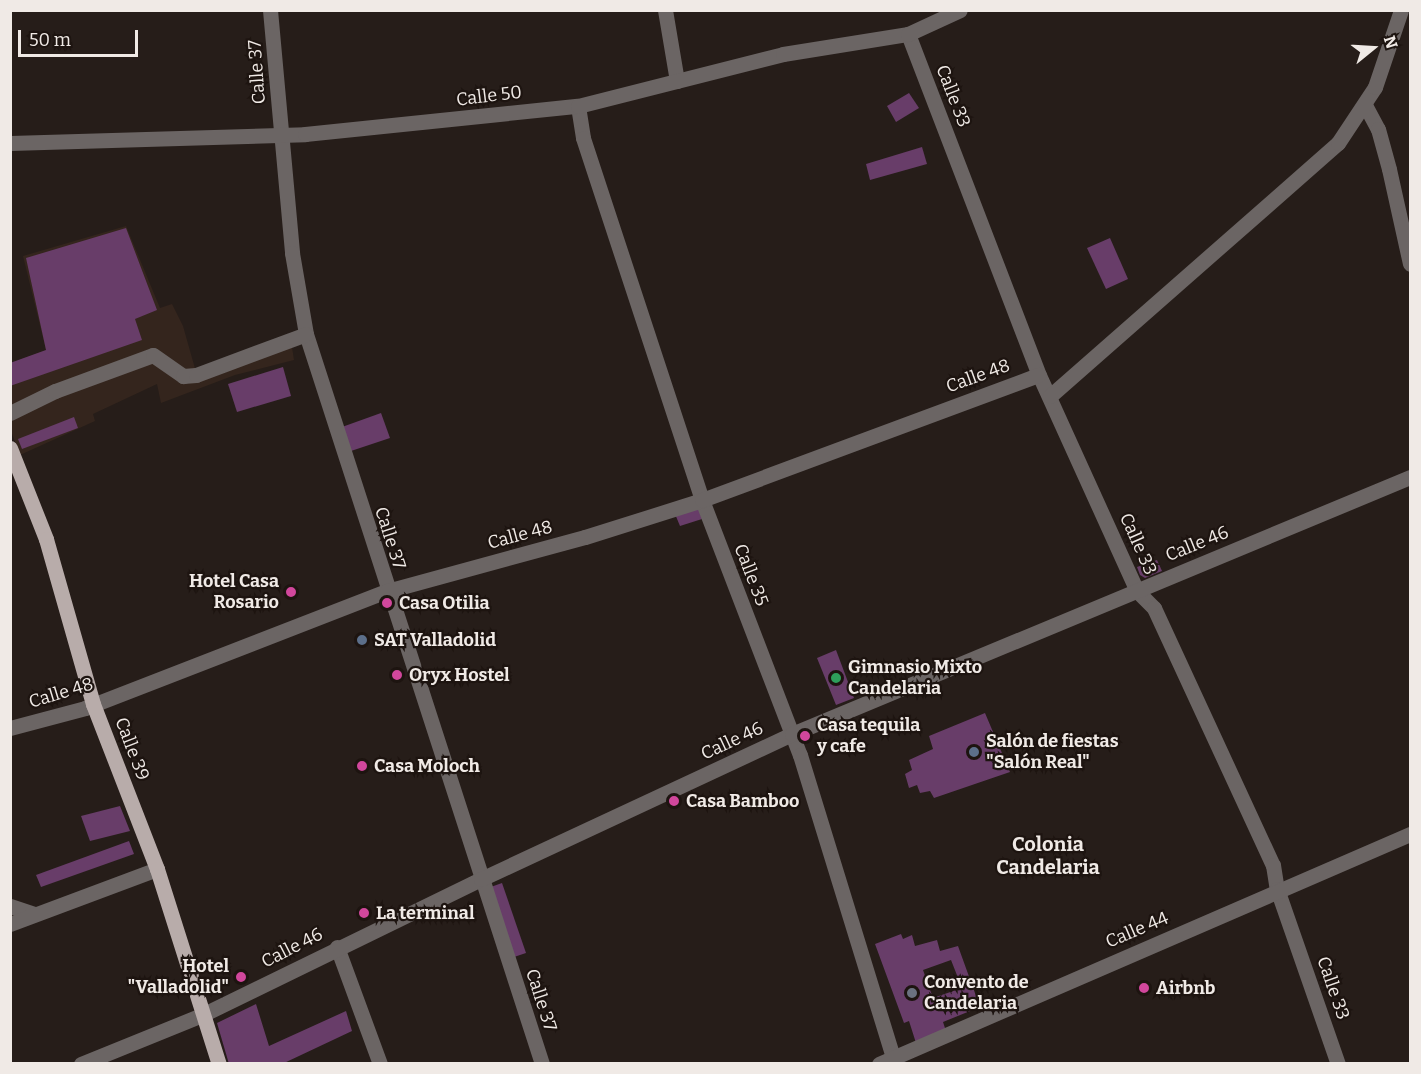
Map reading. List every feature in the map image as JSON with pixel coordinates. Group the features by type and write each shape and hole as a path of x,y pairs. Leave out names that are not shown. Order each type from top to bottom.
{"main road":[{"name":"Calle 39","path":"10,448 46,539 93,704 157,869 219,1064"}],"street":[{"name":"Calle 37","path":"270,10 292,253 306,334 387,591 542,1064"},
{"path":"665,10 677,81"},
{"name":"Calle 50","path":"10,143 328,132 578,106 783,54 908,34 960,10"},
{"path":"1050,396 1338,143 1365,105 1401,10"},
{"name":"Calle 33","path":"908,34 1039,375 1137,591 1154,608 1273,865 1276,889 1338,1064"},
{"path":"1365,105 1378,129 1410,264"},
{"name":"Calle 35","path":"578,106 583,138 702,500 792,734 893,1057"},
{"path":"10,413 55,391 153,355 183,376 196,375 306,334"},
{"name":"Calle 48","path":"10,728 93,704 387,591 585,537 702,500 1039,375"},
{"name":"Calle 46","path":"81,1064 204,1014 337,947 792,734 1410,477"},
{"name":"Calle 44","path":"879,1064 1276,889 1410,834"},
{"path":"10,924 157,869"},
{"path":"10,906 35,914"},
{"path":"337,947 380,1064"}],"shaded area":[{"path":"126,226 160,308 172,304 183,326 196,372 292,347 294,360 235,375 161,403 157,384 93,414 95,421 20,455 11,431 11,363 46,350 23,256"}],"building":[{"path":"909,93 919,108 896,122 887,106"},
{"path":"922,147 927,164 870,180 866,164"},
{"path":"126,228 157,310 135,319 142,340 10,386 10,363 46,350 26,258"},
{"path":"1110,238 1128,279 1106,289 1087,248"},
{"path":"283,367 291,396 237,412 228,384"},
{"path":"381,413 390,438 351,451 342,427"},
{"path":"74,417 78,428 22,449 18,439"},
{"path":"698,507 702,519 680,526 675,514"},
{"path":"1157,560 1162,571 1145,578 1140,575 1137,567"},
{"name":"Gimnasio Mixto Candelaria","path":"836,650 854,698 836,705 817,658"},
{"path":"985,713 1010,772 934,798 930,791 920,793 917,785 909,788 905,774 912,770 909,760 933,749 929,736"},
{"path":"120,806 130,831 90,841 81,816"},
{"path":"129,841 134,854 41,887 36,875"},
{"path":"502,883 526,953 511,958 488,888"},
{"name":"Convento de Candelaria","path":"901,934 903,939 912,935 915,946 937,940 940,951 958,946 980,1007 943,1022 946,1031 916,1043 909,1021 904,1023 875,944","holes":["951,960 962,988 933,998 923,970"]},
{"path":"256,1004 269,1046 346,1011 352,1031 282,1064 229,1064 217,1023"}],"place":[{"name":"Hotel Casa Rosario","path":"291,592"},
{"name":"Casa Otilia","path":"387,603"},
{"name":"SAT Valladolid","path":"362,640"},
{"name":"Oryx Hostel","path":"397,675"},
{"name":"Gimnasio Mixto Candelaria","path":"836,678"},
{"name":"Casa tequila y cafe","path":"805,736"},
{"name":"Salón de fiestas \"Salón Real\"","path":"974,752"},
{"name":"Casa Moloch","path":"362,766"},
{"name":"Casa Bamboo","path":"674,801"},
{"name":"La terminal","path":"364,913"},
{"name":"Hotel \"Valladolid\"","path":"241,977"},
{"name":"Airbnb","path":"1144,988"},
{"name":"Convento de Candelaria","path":"912,993"}],"district":[{"name":"Colonia Candelaria","path":"1048,856"}]}
